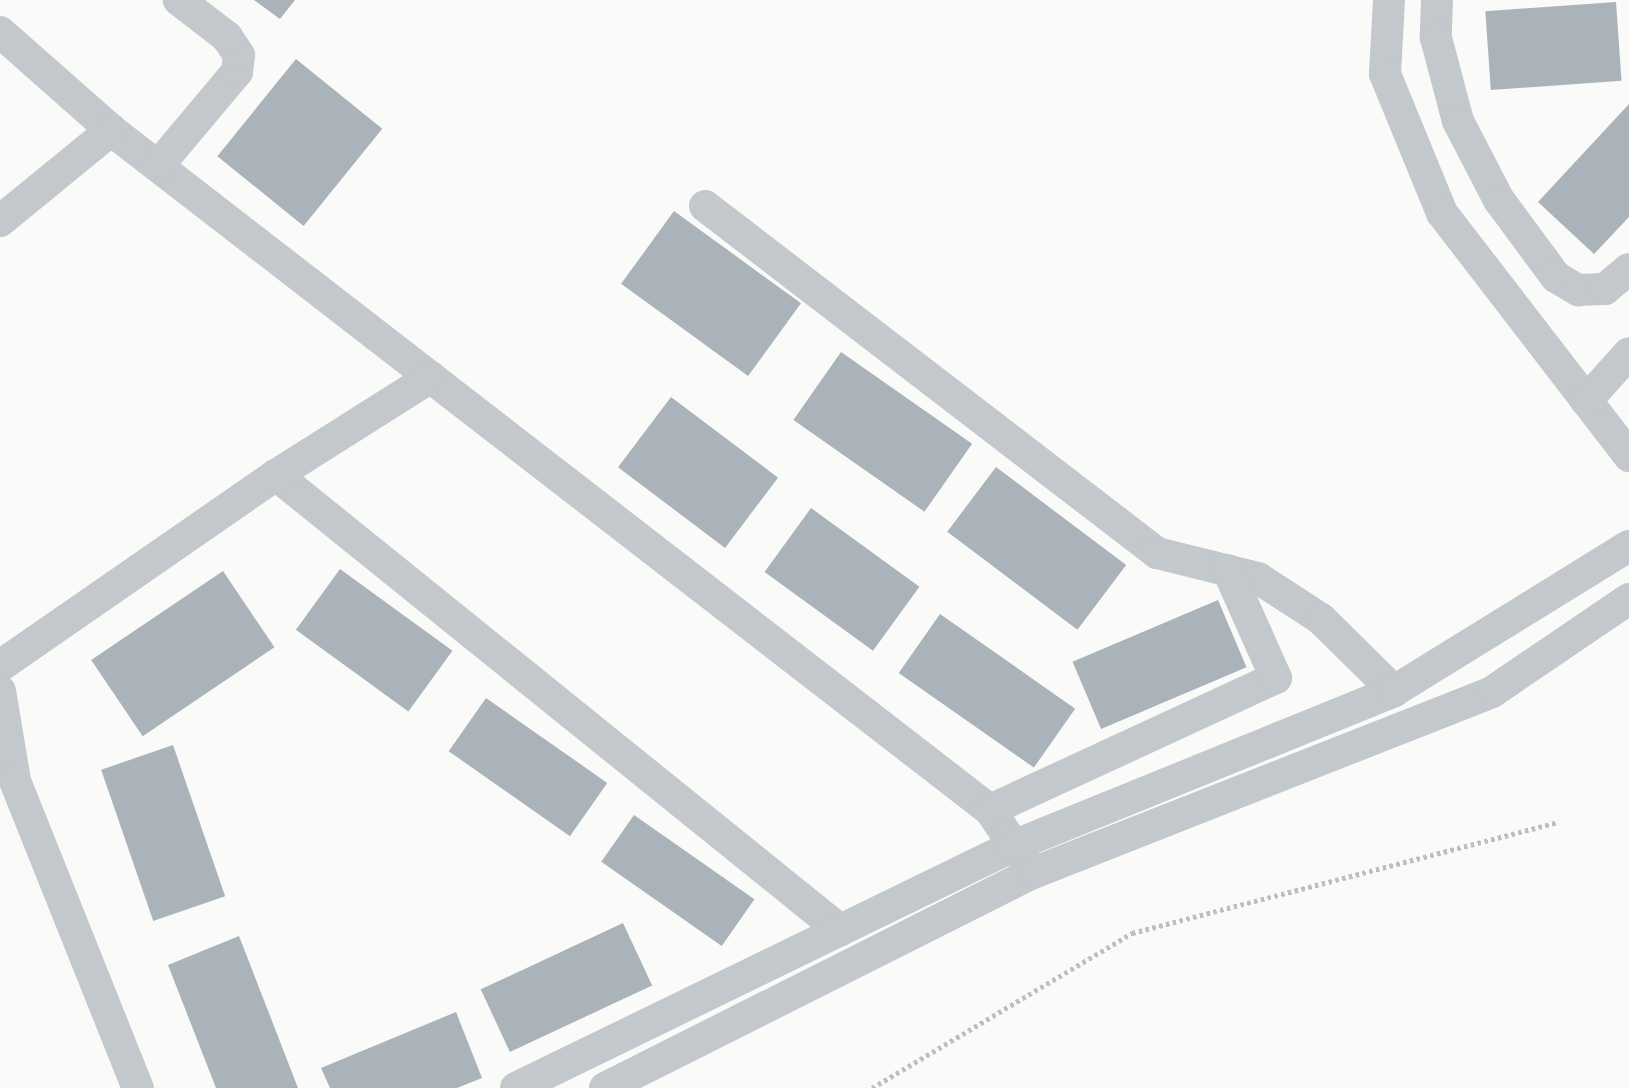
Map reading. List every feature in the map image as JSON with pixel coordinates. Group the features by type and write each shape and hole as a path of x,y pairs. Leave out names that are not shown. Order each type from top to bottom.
{"street":[{"path":"159,166 237,72 239,55 227,37 179,0"},
{"path":"1388,0 1385,74 1442,213 1629,456"},
{"path":"1437,0 1436,38 1458,121 1499,200 1556,277 1578,290 1605,289 1629,269"},
{"path":"0,32 111,130 990,810 1032,873"},
{"path":"0,220 111,130"},
{"path":"705,206 1157,553 1258,578 1321,619 1394,691"},
{"path":"1587,401 1629,353"},
{"path":"0,666 276,475 431,377"},
{"path":"276,475 840,930"},
{"path":"516,1088 1013,846 1394,691 1629,546"},
{"path":"990,810 1276,678 1228,570"},
{"path":"605,1088 1032,873 1492,692 1629,599"},
{"path":"0,691 15,780 138,1088"}],"path":[{"path":"872,1088 1132,933 1559,822"}],"building":[{"path":"254,0 295,0 280,19"},
{"path":"1616,2 1622,81 1491,90 1485,11"},
{"path":"296,59 382,129 304,226 217,156"},
{"path":"1629,104 1629,217 1594,254 1538,202"},
{"path":"674,211 801,303 748,376 621,284"},
{"path":"841,352 972,444 924,512 793,420"},
{"path":"671,397 778,478 725,548 618,467"},
{"path":"996,467 1126,565 1077,630 947,532"},
{"path":"811,508 919,587 873,651 765,572"},
{"path":"340,569 452,651 408,711 296,630"},
{"path":"223,571 274,647 143,736 91,660"},
{"path":"1218,600 1247,667 1101,729 1073,662"},
{"path":"940,614 1075,709 1034,768 899,673"},
{"path":"486,698 607,783 570,836 449,751"},
{"path":"173,745 225,896 153,921 101,770"},
{"path":"634,815 754,899 722,946 601,862"},
{"path":"623,923 652,986 510,1052 481,989"},
{"path":"239,936 298,1088 216,1088 168,965"},
{"path":"456,1012 482,1078 457,1088 330,1088 321,1068"}]}
